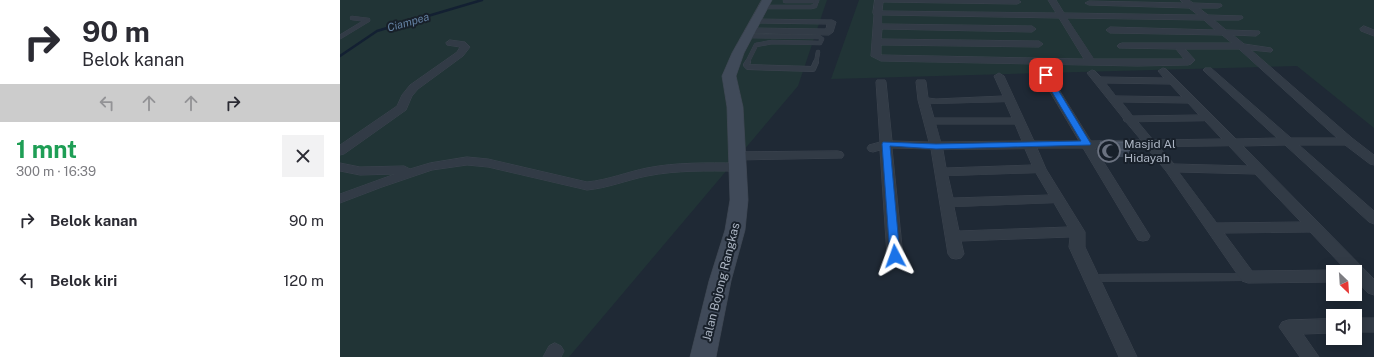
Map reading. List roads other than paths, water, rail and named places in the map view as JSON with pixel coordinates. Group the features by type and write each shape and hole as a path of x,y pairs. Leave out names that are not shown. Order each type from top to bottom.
{"main road":[{"name":"Jalan Bojong Rangkas","path":"703,357 720,281 735,230 739,200 736,162 736,107 729,76 735,60 760,17"}],"street":[{"path":"879,0 875,58 879,62 889,64 969,64 990,60 1048,61 1094,72 1172,81"},
{"path":"883,0 1016,1 1048,61"},
{"path":"1052,0 1094,72 1113,99 1170,168 1248,277 1326,276"},
{"path":"1088,2 1187,2 1218,6"},
{"path":"1088,2 1137,64"},
{"path":"1187,2 1241,46 1348,141 1374,161"},
{"path":"877,13 1239,18"},
{"path":"760,17 775,21 832,22 828,32 771,31"},
{"path":"760,17 771,31"},
{"path":"771,31 775,21"},
{"path":"877,26 1032,29"},
{"path":"1364,29 1374,33"},
{"path":"1110,30 1256,33"},
{"path":"876,42 1039,44"},
{"path":"340,151 402,108 407,95 414,87 460,54 465,47 462,44 450,43"},
{"path":"1122,46 1241,46 1268,50"},
{"path":"1094,72 1137,64 1188,62 1190,60 1189,57 1179,47"},
{"path":"1208,70 1374,219"},
{"path":"1163,71 1374,289"},
{"path":"1046,75 1142,236"},
{"path":"999,76 1040,169 1078,232 1077,247 1128,357"},
{"path":"881,82 895,256"},
{"path":"920,82 923,100 936,146 956,254"},
{"path":"923,100 936,102 1009,99"},
{"path":"1113,99 1190,100"},
{"path":"1128,119 1209,118"},
{"path":"929,121 1019,121"},
{"path":"873,148 886,144 936,146 1148,142 1348,141"},
{"path":"340,167 360,171 376,171 430,167 467,161 488,163 587,186 603,184 631,176 662,170 701,167 736,162 838,155"},
{"path":"342,201 372,186 430,167"},
{"path":"1170,168 1259,170"},
{"path":"941,172 1040,169"},
{"path":"947,203 1057,199"},
{"path":"1212,228 1315,227"},
{"path":"953,236 1078,232"},
{"path":"1362,325 1374,325"},
{"path":"1310,357 1288,327 1326,326"}],"lane":[{"path":"785,0 817,0 815,6 760,17 785,0"},
{"path":"760,17 822,39 820,43 772,42 756,45 746,65 748,67 812,69 815,67 818,52"},
{"path":"340,37 368,20 352,18"},
{"path":"340,30 352,30"},
{"path":"1092,278 1248,277"}],"waterway":[{"name":"Ciampea","path":"340,56 377,31 482,0"}],"place":[{"name":"Masjid Al Hidayah","path":"1109,151"}]}
